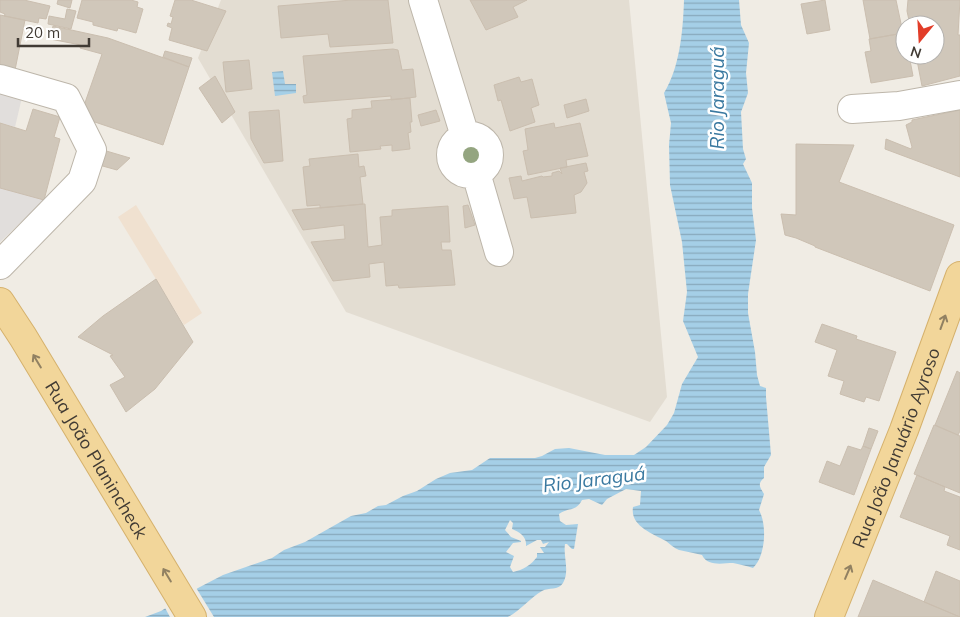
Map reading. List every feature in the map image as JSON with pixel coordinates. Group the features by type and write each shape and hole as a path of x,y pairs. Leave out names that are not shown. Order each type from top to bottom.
{"main road":[{"name":"Rua João Januário Ayroso","path":"830,617 904,430 960,276"},
{"name":"Rua João Planincheck","path":"0,302 192,617"}],"street":[{"path":"423,0 465,136 479,138 488,149 487,164 476,173 499,252"},
{"path":"0,79 66,98 92,150 82,181 0,265"},
{"path":"852,109 899,106 960,94"}],"shaded area":[{"path":"221,0 629,0 667,397 650,422 346,312 198,58"},
{"path":"0,67 28,72 15,127 0,123"},
{"path":"0,188 44,200 0,242"},
{"path":"136,205 202,313 184,325 118,217"}],"water":[{"name":"Rio Jaraguá","path":"684,0 739,0 741,25 749,43 746,73 748,93 741,112 743,149 746,159 743,164 752,183 752,208 756,240 748,294 748,313 757,375 760,386 766,388 771,455 764,467 764,478 760,484 764,494 759,510 762,516 764,531 763,548 761,556 753,568 733,563 712,563 702,555 677,549 649,532 638,524 633,514 633,507 640,505 641,491 626,489 607,499 602,505 589,499 582,500 575,508 559,514 560,521 566,525 578,524 574,549 565,544 566,574 563,583 559,587 542,591 508,617 145,617 161,611 223,575 272,558 351,516 366,513 378,506 386,505 450,473 472,470 490,458 535,458 555,449 569,448 605,455 634,455 646,447 667,425 674,413 682,384 698,357 683,321 687,292 682,242 670,185 669,145 671,123 664,93 674,72 677,60","holes":["510,520 513,523 512,529 522,535 526,546 537,540 541,540 543,544 549,542 545,547 540,547 544,553 537,553 537,557 529,565 513,572 510,567 514,556 506,552 513,543 521,542 511,537 505,530"]},
{"path":"283,71 285,84 296,84 296,93 275,96 272,72"}],"pier":[{"path":"195,586 214,617 170,617 164,606"}],"building":[{"path":"0,0 24,0 50,6 46,19 39,18 38,23 4,16 5,14 0,12"},
{"path":"58,0 72,0 70,8 57,4"},
{"path":"82,0 131,0 138,2 137,7 143,9 136,33 118,28 117,31 93,25 93,22 77,18"},
{"path":"175,0 191,0 226,11 207,51 169,40 172,28 167,26 168,23 171,24 173,17 170,16"},
{"path":"352,0 388,0 393,43 330,47 328,34 281,38 278,6"},
{"path":"470,0 527,0 513,7 518,17 486,30"},
{"path":"825,0 830,30 807,34 801,4"},
{"path":"863,0 896,0 899,15 895,15 895,34 870,39"},
{"path":"908,0 960,0 958,35 960,35 960,76 922,86 918,65 945,65 945,15 908,15"},
{"path":"67,9 76,11 71,29 48,24 49,16 65,19"},
{"path":"0,15 25,20 15,70 0,67"},
{"path":"53,26 108,38 189,67 163,145 80,117 102,54 80,48 81,45 50,39"},
{"path":"895,35 895,65 911,65 913,76 871,83 865,52 871,51 869,39"},
{"path":"398,50 402,70 413,69 416,97 391,100 391,96 304,103 303,96 307,95 303,56"},
{"path":"165,51 192,58 189,67 163,57"},
{"path":"249,60 252,89 226,92 223,62"},
{"path":"215,76 235,112 222,123 199,88"},
{"path":"519,77 521,82 532,79 539,105 531,108 535,122 510,131 501,100 498,101 494,85"},
{"path":"410,98 412,122 410,122 411,132 408,133 410,149 392,151 392,145 380,146 381,149 350,152 347,119 352,118 352,110 372,108 371,101"},
{"path":"586,99 589,111 567,118 564,105"},
{"path":"33,109 60,117 54,137 60,139 44,200 0,188 0,123 26,131"},
{"path":"279,110 283,161 264,163 251,139 249,112"},
{"path":"436,110 440,121 421,126 418,115"},
{"path":"960,110 960,177 885,149 886,139 911,149 906,125 912,122 912,120"},
{"path":"554,123 555,128 580,123 588,156 566,160 567,167 528,175 523,151 528,150 525,129"},
{"path":"796,144 854,145 839,182 954,225 930,291 785,235 781,214 796,215"},
{"path":"103,150 130,158 117,170 99,165"},
{"path":"358,154 359,167 364,166 366,176 360,177 363,204 320,208 320,205 307,206 303,167 310,166 309,159"},
{"path":"586,163 588,171 584,172 587,183 581,192 574,195 576,213 531,218 527,197 514,199 509,178 521,176 522,181 542,176 552,176 552,173 559,171 562,174 560,168"},
{"path":"365,204 368,247 382,245 380,217 392,216 392,210 448,206 450,242 441,242 442,250 451,250 455,285 399,288 398,285 386,286 384,262 369,264 370,277 333,281 311,242 345,239 344,225 303,230 292,210"},
{"path":"468,205 475,225 465,228 463,206"},
{"path":"156,279 193,342 155,389 126,412 110,385 125,377 110,356 113,355 78,337 103,316"},
{"path":"822,324 857,336 856,339 896,352 879,401 866,397 864,402 840,394 844,381 828,376 837,350 815,342"},
{"path":"957,371 960,373 960,431 958,435 935,425"},
{"path":"934,425 960,436 960,493 914,474"},
{"path":"869,428 878,431 871,449 863,446"},
{"path":"848,446 861,450 863,446 871,449 854,495 819,482 827,461 840,466"},
{"path":"917,475 945,487 944,491 960,497 960,550 947,545 950,536 900,517"},
{"path":"936,571 960,581 960,617 924,602"},
{"path":"873,580 960,617 858,617"}]}
